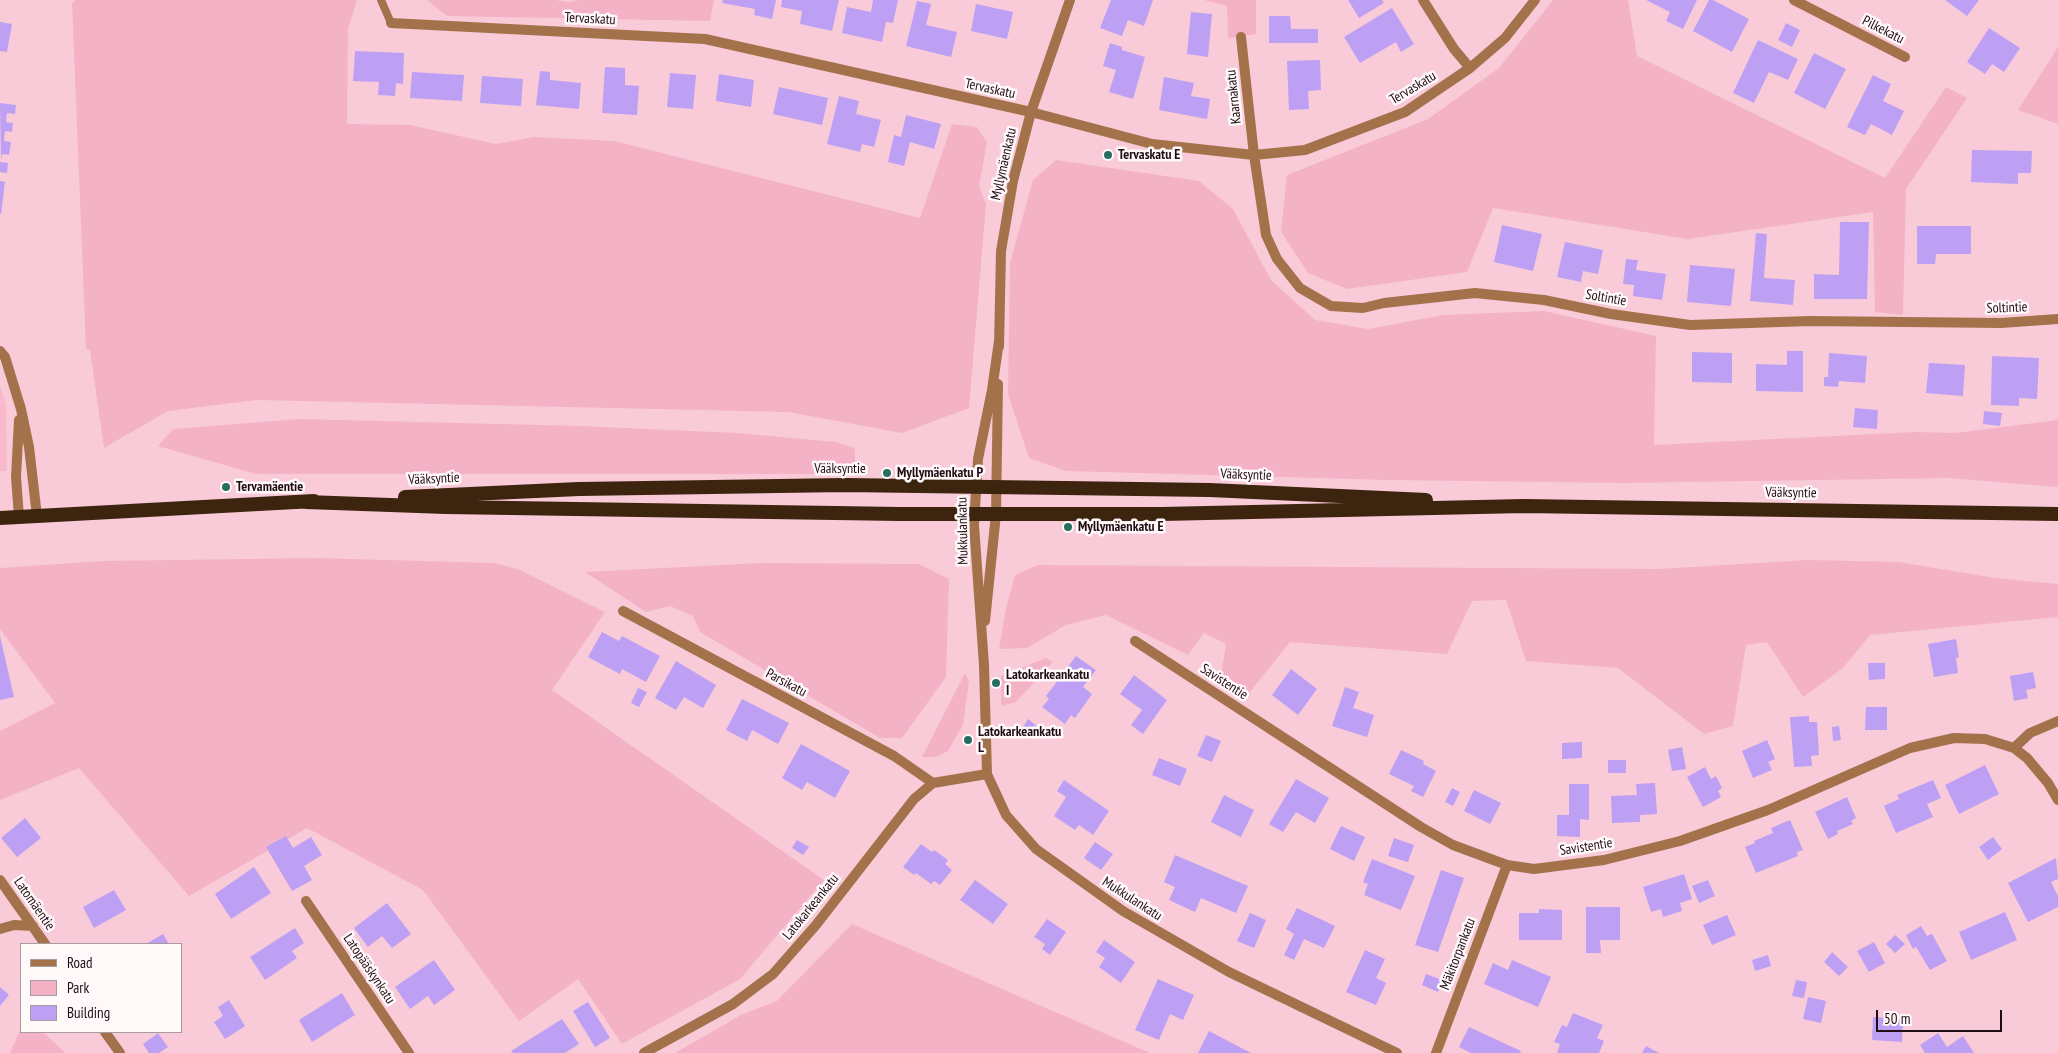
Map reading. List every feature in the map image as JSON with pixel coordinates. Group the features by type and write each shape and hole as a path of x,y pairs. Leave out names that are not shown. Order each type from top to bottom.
{"highway":[{"name":"Vääksyntie","path":"0,518 579,489 835,486 976,486 1210,490 1524,506 2058,514"},
{"name":"Vääksyntie","path":"306,502 495,508 975,514 1162,514 1524,506"}],"street":[{"name":"Myllymäenkatu","path":"996,514 1001,251 1013,181 1031,112 1070,0"},
{"path":"1423,0 1454,49 1470,68"},
{"name":"Tervaskatu","path":"391,23 704,40 1031,112 1152,144 1254,155 1305,150 1406,112 1470,68 1505,38 1535,0"},
{"name":"Pilkekatu","path":"1794,0 1905,57"},
{"name":"Kaarnakatu","path":"1241,37 1254,155"},
{"name":"Soltintie","path":"1254,155 1266,235 1277,259 1300,288 1331,306 1363,308 1384,303 1475,293 1544,300 1611,314 1690,325 1810,321 2001,323 2058,319"},
{"name":"Myllymäenkatu","path":"976,486 978,459 992,390 999,341"},
{"path":"0,351 5,357 21,409 42,515"},
{"path":"15,389 19,418 16,476 19,517"},
{"name":"Mukkulankatu","path":"976,486 975,552 984,665 987,774 1006,815 1036,850 1123,911 1229,972 1397,1053"},
{"name":"Mukkulankatu","path":"984,665 985,625 996,514"},
{"name":"Parsikatu","path":"623,611 894,756 933,783"},
{"name":"Savistentie","path":"1135,641 1421,827 1453,845 1507,865 1534,869 1604,860 1680,841 1768,810 1910,748 1954,738 1985,739 2014,748 2027,758 2048,783 2058,800"},
{"path":"2014,748 2030,733 2058,722"},
{"path":"933,783 987,774"},
{"name":"Latokarkeankatu","path":"644,1053 733,1004 773,974 816,924 914,799 933,783"},
{"name":"Mäkitorpankatu","path":"1436,1053 1507,865"},
{"name":"Latomäentie","path":"0,880 44,943"},
{"name":"Latopääskynkatu","path":"306,901 409,1053"},
{"path":"0,929 14,925 32,926"},
{"path":"106,1033 120,1053"}],"lane":[{"path":"381,0 391,23"}],"shaded area":[{"path":"0,385 6,405 7,471 0,471"}],"green space":[{"path":"76,0 357,0 348,29 347,124 410,125 496,144 534,137 614,141 920,218 952,124 977,127 987,142 979,186 986,204 969,408 902,433 788,412 256,400 168,411 104,448 90,350 86,349 72,3"},
{"path":"427,0 555,0 570,2 579,0 714,0 710,21 447,16"},
{"path":"1204,0 1256,0 1256,34 1228,38 1227,6"},
{"path":"1553,0 1628,0 1637,56 1885,178 1946,87 1967,98 1906,189 1903,315 1875,312 1873,212 1688,239 1493,208 1467,272 1347,289 1308,273 1281,232 1287,175 1428,119 1499,68"},
{"path":"2058,47 2058,124 2018,110"},
{"path":"1056,160 1199,181 1233,209 1271,280 1315,320 1368,329 1443,315 1544,311 1656,336 1654,445 1915,432 1955,433 2058,420 2058,487 1949,478 1624,483 1388,480 1066,471 1029,458 1008,394 1010,263 1033,180"},
{"path":"300,419 580,426 737,433 836,442 855,448 855,464 844,473 828,474 256,474 158,446 173,429"},
{"path":"316,558 495,563 520,570 605,612 552,690 824,880 740,979 622,1044 578,979 519,1021 423,890 307,828 189,896 79,768 0,800 0,731 55,703 0,629 0,568 102,561"},
{"path":"1807,560 1898,562 1995,578 2058,584 2058,617 1870,635 1843,668 1803,697 1767,642 1746,645 1733,726 1704,734 1618,668 1526,661 1506,600 1472,601 1447,654 1290,642 1245,698 1221,676 1226,644 1204,633 1188,655 1106,615 1066,625 1027,648 999,649 1006,608 1015,575 1038,565 1659,569"},
{"path":"761,563 919,564 949,579 946,677 902,738 880,738 700,632 693,616 670,606 646,612 585,572"},
{"path":"1046,658 1053,662 1016,702 1001,706 1001,676"},
{"path":"965,673 969,681 963,725 948,751 936,757 922,757"},
{"path":"852,924 1150,1053 675,1053 741,1015 777,1001"},
{"path":"20,1030 20,1033 44,1033 65,1053 10,1053"}],"building":[{"path":"723,0 776,0 772,19 754,15 755,9 722,3"},
{"path":"782,0 839,0 832,31 800,24 802,11 781,7"},
{"path":"873,0 898,0 893,23 886,22 882,42 842,33 847,7 871,12"},
{"path":"1111,0 1153,0 1144,26 1128,20 1122,36 1100,28"},
{"path":"1348,0 1382,0 1384,3 1359,18"},
{"path":"1646,0 1697,0 1683,29 1666,21 1670,12"},
{"path":"1709,0 1713,0 1749,19 1732,52 1693,31"},
{"path":"1945,0 1979,0 1967,16"},
{"path":"917,1 931,4 926,25 957,32 951,57 906,46"},
{"path":"976,4 1013,12 1007,39 971,31"},
{"path":"1392,8 1414,44 1401,52 1396,42 1360,63 1344,37"},
{"path":"1191,12 1212,14 1208,57 1187,54"},
{"path":"1269,16 1290,16 1291,29 1318,29 1318,43 1269,43"},
{"path":"0,22 12,24 7,52 0,51"},
{"path":"1786,23 1800,30 1792,47 1778,40"},
{"path":"1989,28 2020,48 2004,72 1992,64 1985,74 1967,62"},
{"path":"1758,40 1798,59 1788,80 1769,72 1754,103 1733,93"},
{"path":"1110,43 1122,47 1122,50 1145,57 1133,99 1109,92 1116,70 1103,66"},
{"path":"355,51 404,53 403,84 396,83 395,96 378,95 379,82 353,81"},
{"path":"1814,53 1846,69 1825,109 1794,93"},
{"path":"1320,60 1321,90 1308,91 1309,109 1289,110 1287,61"},
{"path":"605,67 625,68 625,85 639,86 637,115 602,113"},
{"path":"540,71 550,72 550,80 581,83 579,109 536,105"},
{"path":"412,72 464,75 462,101 410,98"},
{"path":"670,73 696,75 693,109 667,107"},
{"path":"719,74 754,80 751,107 716,101"},
{"path":"1873,75 1891,84 1883,101 1904,111 1892,135 1871,124 1865,135 1847,127"},
{"path":"482,76 523,79 521,106 480,103"},
{"path":"1164,77 1194,83 1191,96 1210,99 1207,119 1159,110"},
{"path":"779,87 828,98 822,125 773,114"},
{"path":"839,96 859,101 856,114 881,120 874,147 862,144 860,152 827,144"},
{"path":"0,103 16,105 15,114 7,113 6,122 13,123 12,132 5,131 4,141 11,142 9,155 2,154 1,160"},
{"path":"906,115 941,124 934,149 910,142 904,166 888,162 894,135 901,137"},
{"path":"1972,150 2032,151 2031,173 2018,173 2018,184 1971,182"},
{"path":"0,162 8,163 7,173 0,172"},
{"path":"0,181 5,182 1,214 0,214"},
{"path":"1840,222 1869,222 1867,299 1814,299 1814,274 1839,275"},
{"path":"1502,225 1542,234 1533,271 1494,262"},
{"path":"1917,226 1971,226 1971,254 1936,254 1935,264 1917,264"},
{"path":"1756,233 1767,234 1764,278 1795,280 1793,305 1750,301"},
{"path":"1565,242 1603,250 1598,274 1583,271 1581,282 1557,277"},
{"path":"1626,259 1638,260 1636,270 1666,274 1662,300 1633,296 1634,285 1623,284"},
{"path":"1690,265 1735,269 1731,306 1687,302"},
{"path":"1787,351 1803,351 1803,392 1756,391 1756,364 1787,365"},
{"path":"1692,352 1732,353 1732,383 1692,382"},
{"path":"1829,353 1867,356 1865,383 1839,381 1838,387 1824,386 1824,377 1828,377"},
{"path":"1992,356 2039,358 2037,399 2019,398 2019,406 1991,405"},
{"path":"1929,363 1965,365 1963,396 1926,393"},
{"path":"1855,408 1878,410 1877,429 1853,427"},
{"path":"1984,411 2002,413 2000,426 1983,424"},
{"path":"602,632 619,641 622,636 660,656 646,682 622,669 620,674 588,657"},
{"path":"0,636 14,697 0,700"},
{"path":"1956,639 1959,657 1956,658 1958,673 1934,677 1928,644"},
{"path":"1076,656 1096,670 1083,687 1092,694 1075,718 1071,715 1065,724 1042,707 1049,699 1046,696"},
{"path":"676,661 716,685 703,708 684,697 676,710 655,698"},
{"path":"1868,663 1885,663 1885,679 1869,680"},
{"path":"1291,669 1317,689 1298,715 1272,695"},
{"path":"2033,672 2036,688 2026,690 2028,698 2014,701 2010,676"},
{"path":"1134,675 1167,700 1143,734 1131,725 1142,710 1120,694"},
{"path":"1345,687 1359,692 1353,708 1374,715 1367,737 1332,726"},
{"path":"638,688 647,692 639,707 631,703"},
{"path":"742,699 789,723 778,744 752,730 747,741 726,730"},
{"path":"1866,707 1887,707 1887,730 1865,730"},
{"path":"1809,716 1809,722 1817,722 1819,755 1811,756 1812,766 1794,767 1790,717"},
{"path":"1028,719 1037,726 1029,738 1020,732"},
{"path":"1839,726 1841,740 1833,741 1832,727"},
{"path":"1206,735 1221,741 1212,762 1197,756"},
{"path":"1767,740 1775,759 1768,762 1772,770 1753,778 1742,751"},
{"path":"1582,742 1582,758 1562,759 1562,743"},
{"path":"801,744 850,771 835,798 807,782 802,790 782,778"},
{"path":"1682,747 1686,769 1672,771 1668,750"},
{"path":"1401,750 1424,761 1423,764 1436,771 1423,797 1411,791 1414,786 1389,774"},
{"path":"1159,758 1187,769 1180,786 1152,775"},
{"path":"1608,760 1626,760 1626,773 1608,773"},
{"path":"1985,765 1999,794 1959,814 1945,785"},
{"path":"1705,767 1711,779 1716,776 1722,788 1718,791 1721,797 1703,807 1687,777"},
{"path":"1296,779 1329,798 1315,823 1296,812 1283,832 1269,824"},
{"path":"1064,780 1109,811 1093,835 1079,825 1075,830 1054,816 1066,797 1057,791"},
{"path":"1933,780 1941,798 1927,804 1933,817 1896,833 1884,806 1899,799 1897,795"},
{"path":"1655,783 1657,814 1640,815 1640,822 1612,823 1611,796 1637,795 1636,784"},
{"path":"1569,784 1589,784 1589,820 1580,819 1580,837 1557,836 1557,815 1569,815"},
{"path":"1452,788 1460,792 1453,806 1445,802"},
{"path":"1474,790 1501,803 1490,824 1464,811"},
{"path":"1224,795 1254,810 1241,837 1211,822"},
{"path":"1847,797 1856,818 1851,821 1853,824 1837,831 1838,834 1828,839 1815,812"},
{"path":"25,818 41,838 17,857 1,838"},
{"path":"1790,820 1803,850 1797,852 1798,856 1756,873 1745,847 1773,833 1771,828"},
{"path":"1341,826 1365,837 1354,861 1330,849"},
{"path":"286,836 293,848 311,837 322,855 304,866 312,880 292,891 266,847"},
{"path":"1993,837 2002,849 1988,860 1979,847"},
{"path":"1394,838 1414,845 1408,862 1388,856"},
{"path":"797,840 809,847 803,855 792,848"},
{"path":"1095,842 1113,854 1101,870 1084,858"},
{"path":"921,844 948,860 945,864 952,870 940,885 934,881 931,884 916,873 914,875 903,867"},
{"path":"1175,855 1248,886 1236,913 1201,898 1195,912 1169,900 1175,887 1164,882"},
{"path":"2056,858 2058,879 2051,882 2058,896 2058,907 2028,922 2008,883"},
{"path":"1372,859 1415,876 1401,910 1364,895 1368,884 1363,882"},
{"path":"254,867 271,893 231,919 215,894"},
{"path":"1441,870 1464,878 1438,952 1415,945"},
{"path":"1684,874 1692,899 1680,903 1682,911 1663,917 1661,909 1651,912 1643,887"},
{"path":"975,880 1008,904 993,924 960,900"},
{"path":"1708,880 1715,896 1699,903 1692,886"},
{"path":"114,890 126,910 94,928 83,907"},
{"path":"387,903 411,934 392,948 382,936 368,947 354,928"},
{"path":"1586,907 1620,907 1620,940 1600,940 1601,953 1586,953"},
{"path":"1297,908 1335,926 1324,948 1304,939 1294,960 1284,955 1294,934 1286,929"},
{"path":"1539,909 1562,910 1562,940 1519,940 1519,913 1539,913"},
{"path":"2005,912 2017,940 1971,960 1959,932"},
{"path":"1250,913 1266,920 1254,948 1237,941"},
{"path":"1727,915 1736,935 1712,945 1703,925"},
{"path":"1047,919 1066,932 1050,955 1042,949 1045,944 1034,937"},
{"path":"1921,926 1927,936 1932,934 1947,961 1930,970 1916,947 1913,949 1906,935"},
{"path":"295,928 304,943 292,951 297,958 265,980 250,957"},
{"path":"163,934 168,943 148,943"},
{"path":"1895,935 1905,944 1895,953 1886,944"},
{"path":"1104,940 1135,962 1121,983 1099,967 1105,958 1096,952"},
{"path":"1874,942 1885,963 1869,972 1857,951"},
{"path":"1365,950 1385,959 1376,978 1386,983 1376,1005 1346,992"},
{"path":"1832,952 1848,967 1839,976 1824,962"},
{"path":"1768,955 1771,966 1755,971 1752,960"},
{"path":"434,960 455,990 434,1005 428,996 410,1009 395,987"},
{"path":"1512,960 1551,977 1538,1007 1484,984 1493,963 1508,970"},
{"path":"1426,974 1442,980 1438,992 1422,985"},
{"path":"1158,979 1194,995 1183,1020 1170,1014 1159,1040 1135,1030"},
{"path":"1796,980 1807,982 1804,998 1792,996"},
{"path":"0,987 9,995 0,1006"},
{"path":"342,993 355,1015 312,1042 299,1020"},
{"path":"1808,997 1826,1001 1821,1023 1803,1019"},
{"path":"229,1000 245,1026 225,1039 214,1022 223,1016 218,1007"},
{"path":"588,1002 610,1038 595,1047 573,1011"},
{"path":"1573,1013 1603,1025 1597,1038 1604,1041 1599,1053 1557,1053 1560,1044 1554,1042 1562,1025 1567,1027"},
{"path":"1873,1017 1903,1019 1902,1042 1872,1040"},
{"path":"562,1019 579,1044 565,1053 513,1053 511,1051"},
{"path":"1469,1027 1521,1051 1520,1053 1471,1053 1459,1047"},
{"path":"1209,1031 1251,1053 1198,1053"},
{"path":"158,1033 168,1047 159,1053 149,1053 143,1044"},
{"path":"1938,1033 1947,1047 1963,1036 1974,1053 1925,1053 1920,1045"},
{"path":"1646,1046 1659,1053 1642,1053"}],"place":[{"name":"Tervaskatu E","path":"1108,155"},
{"name":"Myllymäenkatu P","path":"887,473"},
{"name":"Tervamäentie","path":"226,487"},
{"name":"Myllymäenkatu E","path":"1068,527"},
{"name":"Latokarkeankatu I","path":"996,683"},
{"name":"Latokarkeankatu L","path":"968,740"}]}
